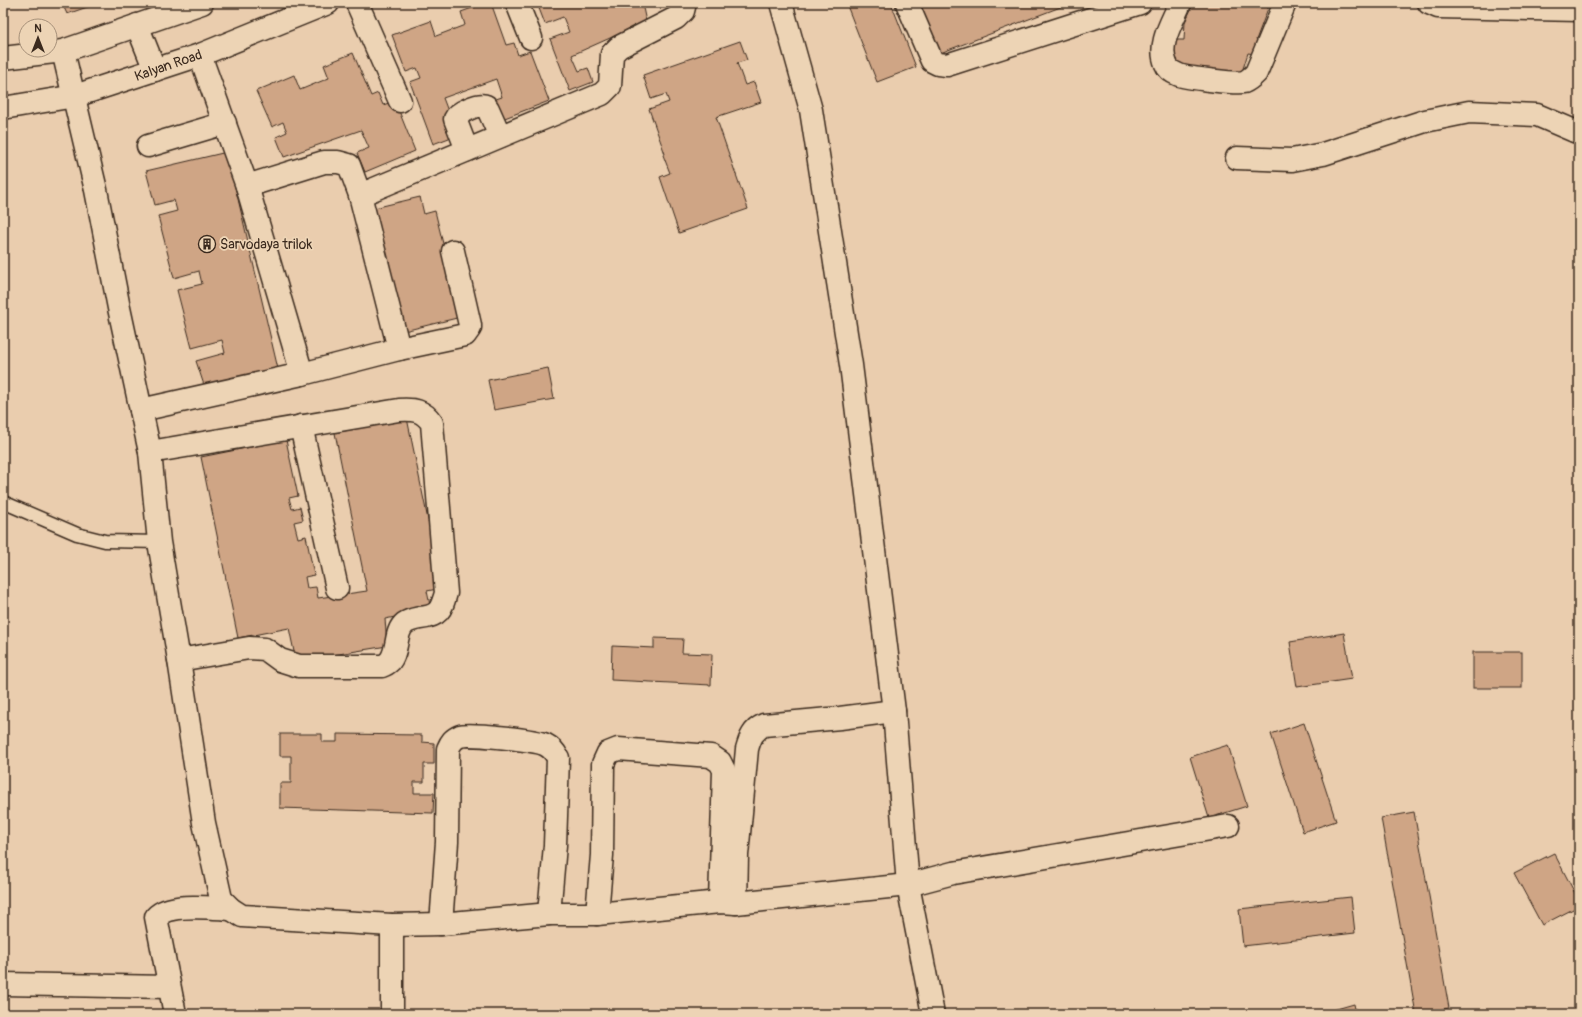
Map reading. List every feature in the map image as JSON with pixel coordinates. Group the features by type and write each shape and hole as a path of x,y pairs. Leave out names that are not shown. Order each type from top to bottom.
{"street":[{"path":"3,58 63,51 202,3"},
{"name":"Kalyan Road","path":"3,108 75,96 200,55 328,3"},
{"path":"357,3 400,100"},
{"path":"517,3 531,38"},
{"path":"360,195 602,94 610,86 612,54 619,47 676,18 683,11 685,3"},
{"path":"780,3 811,110 851,365 894,711 908,884 933,1014"},
{"path":"907,3 932,61 938,64 947,65 1140,3"},
{"path":"1180,3 1165,40 1165,63 1169,70 1180,76 1238,83 1250,79 1256,73 1285,3"},
{"path":"1429,3 1438,7 1579,10"},
{"path":"137,25 155,70"},
{"path":"63,51 75,96 96,190 119,308 150,452 159,542 204,824 222,899 231,909 242,916 392,925 441,924 550,914 598,914 728,903 908,884 953,873 1228,826"},
{"path":"200,55 247,186 302,374"},
{"path":"467,150 455,119 457,115 480,105 483,105 488,109 500,136"},
{"path":"1237,158 1292,160 1323,154 1425,121 1470,112 1537,115 1579,133"},
{"path":"148,146 225,123"},
{"path":"247,186 324,162 338,162 349,165 360,195 399,350"},
{"path":"141,410 302,374 465,335 470,328 452,251"},
{"path":"150,452 399,410 419,410 427,416 432,423 446,593 442,607 436,614 413,619 404,624 399,631 390,660 382,666 298,666 280,660 264,649 249,648 179,660"},
{"path":"301,426 338,588"},
{"path":"728,903 738,856 747,749 751,737 757,728 764,725 894,711"},
{"path":"441,924 447,842 448,749 452,740 462,735 505,738 544,744 554,750 558,758 555,845 550,914"},
{"path":"598,914 602,855 603,764 608,753 618,749 711,756 720,762 724,770 728,903"},
{"path":"175,1014 156,919 158,915 180,907 231,909"},
{"path":"392,925 392,1014"},
{"path":"3,984 169,987"}],"lane":[{"path":"3,502 77,534 105,541 159,542"}],"building":[{"path":"62,3 99,3 67,14"},
{"path":"486,3 491,3 506,45 514,43 518,55 530,51 549,101 497,121 490,101 502,97 496,79 443,98 457,135 433,144 410,82 421,78 417,68 406,72 392,35 431,21 436,36 465,25 461,12"},
{"path":"537,3 642,3 646,22 572,55 579,71 588,68 593,82 570,91 550,39 569,32 563,17 545,24"},
{"path":"846,3 891,3 916,67 877,82"},
{"path":"915,3 1071,3 935,55"},
{"path":"1194,3 1270,3 1256,40 1264,46 1261,55 1248,53 1241,75 1180,69 1177,59 1171,53 1174,40 1184,40 1185,22"},
{"path":"740,41 747,60 737,63 745,85 754,82 761,102 716,117 748,209 679,233 660,177 670,173 649,109 669,102 666,94 651,99 643,75"},
{"path":"353,53 371,96 378,93 383,105 395,101 415,151 365,172 357,153 369,148 361,130 284,157 276,137 287,132 283,122 272,127 256,91 294,75 300,90 329,78 324,65"},
{"name":"Sarvodaya trilok","path":"227,152 278,369 205,388 196,361 225,353 222,340 192,348 177,290 202,284 199,271 174,278 158,216 177,211 174,200 155,205 146,171"},
{"path":"420,197 424,214 435,211 461,317 400,332 370,209"},
{"path":"548,368 554,399 494,410 488,380"},
{"path":"407,418 442,588 427,591 431,610 385,619 387,646 296,661 289,628 238,638 201,457 286,440 298,496 289,498 292,509 300,507 303,520 294,522 298,538 306,536 314,575 305,577 307,588 316,587 318,598 367,591 335,433"},
{"path":"1344,633 1352,679 1297,687 1290,642"},
{"path":"654,638 683,639 682,653 712,654 711,685 611,680 612,646 654,648"},
{"path":"1473,652 1522,652 1522,688 1473,688"},
{"path":"1304,723 1336,821 1303,832 1271,734"},
{"path":"280,734 322,734 322,742 337,742 337,734 422,735 422,742 434,743 434,764 424,764 424,782 414,782 414,793 434,793 433,813 280,808 280,783 291,783 291,756 280,756"},
{"path":"1228,745 1247,806 1209,818 1190,757"},
{"path":"1414,812 1449,1008 1416,1014 1381,818"},
{"path":"1554,853 1579,901 1579,906 1542,925 1514,873"},
{"path":"1351,897 1355,933 1243,946 1239,909"},
{"path":"1354,1004 1356,1014 1319,1014"}],"place":[{"name":"Sarvodaya trilok","path":"207,244"}]}
